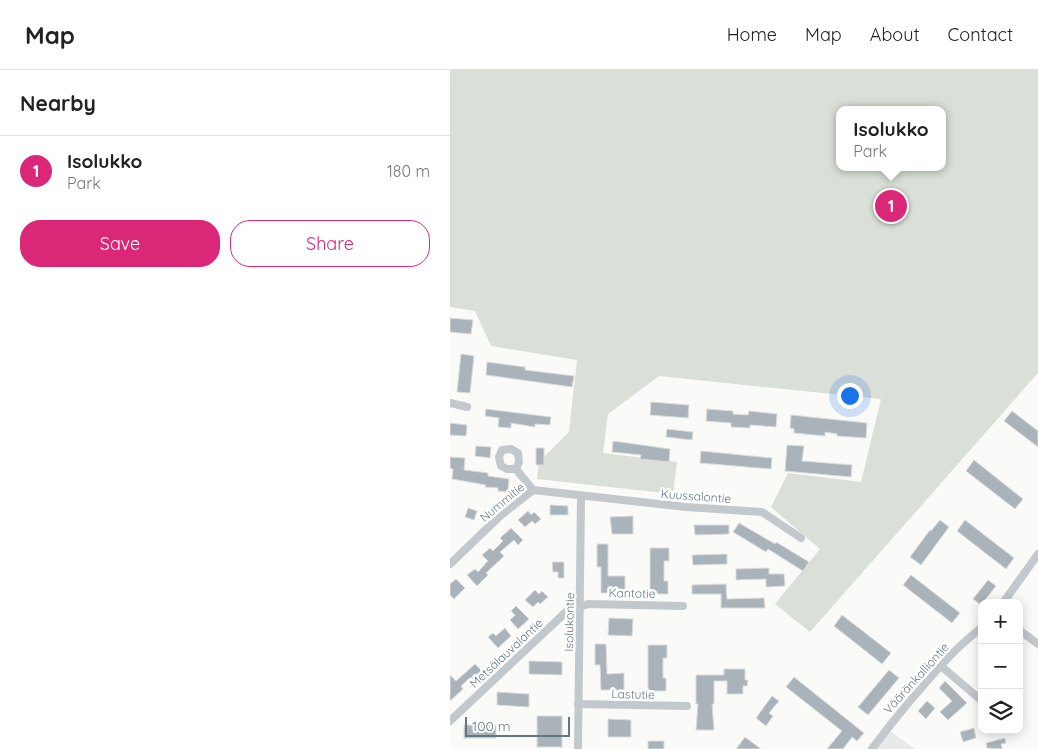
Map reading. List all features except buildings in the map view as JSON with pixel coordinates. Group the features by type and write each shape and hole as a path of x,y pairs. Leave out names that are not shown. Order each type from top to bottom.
{"street":[{"path":"450,403 467,407"},
{"path":"516,469 533,490"},
{"name":"Nummitie","path":"450,564 500,516 533,490 581,496"},
{"name":"Kuussalontie","path":"581,496 686,507 762,512 801,538"},
{"name":"Isolukontie","path":"578,749 581,496"},
{"path":"1006,599 1038,554"},
{"name":"Kantotie","path":"580,605 683,606"},
{"name":"Metsälauvalantie","path":"450,722 566,612 580,605"},
{"name":"Vääränkalliontie","path":"872,749 895,718 941,666 978,631"},
{"path":"1023,633 1038,644"},
{"path":"941,666 978,698"},
{"name":"Lastutie","path":"578,704 687,706"}],"shaded area":[{"path":"450,70 1038,70 1038,373 810,632 775,604 820,549 771,507 788,473 861,482 881,399 659,376 608,414 603,453 677,462 673,494 537,479 539,462 569,432 577,360 491,346 475,311 450,307"},
{"path":"890,731 915,749 876,749"}],"place":[{"name":"Isolukko","path":"891,206"}]}
